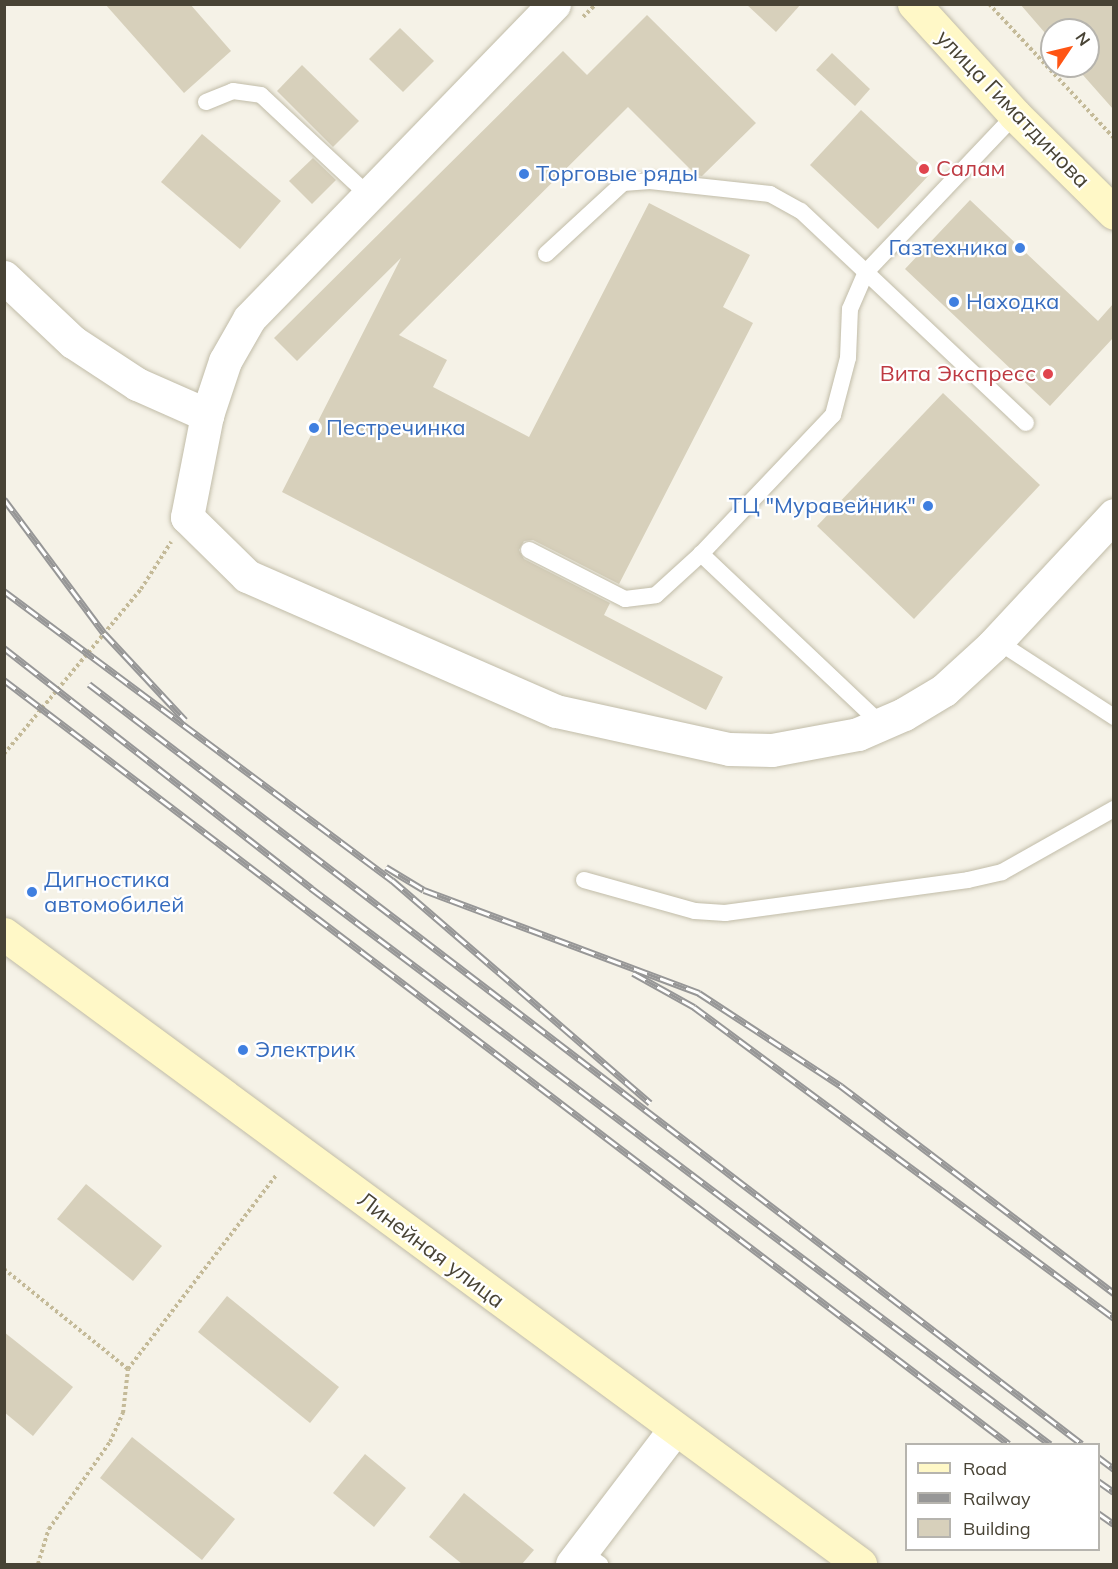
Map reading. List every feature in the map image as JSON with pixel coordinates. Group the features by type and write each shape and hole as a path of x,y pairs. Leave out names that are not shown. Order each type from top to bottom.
{"street":[{"name":"улица Гиматдинова","path":"914,4 1015,116 1113,213"},
{"path":"567,13 367,194 249,318 225,361 207,415 187,517 247,576 556,711 729,749 815,745 881,724 944,690 997,641 1113,515"},
{"path":"4,277 73,342 138,384 207,415"},
{"name":"Линейная улица","path":"4,934 674,1430 860,1564"},
{"path":"585,1560 674,1430"}],"lane":[{"path":"206,102 233,91 261,95 367,194"},
{"path":"529,550 625,599 656,595 701,555 833,415 848,358 850,309 866,272 1015,116"},
{"path":"546,254 612,189 635,180 770,194 786,200 1026,423"},
{"path":"701,555 881,724"},
{"path":"997,641 1113,717"},
{"path":"584,880 695,911 725,913 968,880 1002,872 1113,809"}],"path":[{"path":"567,13 596,4"},
{"path":"989,4 1113,138"},
{"path":"4,754 141,589 187,517"},
{"path":"38,1564 50,1529 110,1442 123,1413 128,1369 296,1150"},
{"path":"4,1269 128,1369"}],"building":[{"path":"105,4 190,4 231,51 184,93"},
{"path":"746,4 801,4 776,32"},
{"path":"1020,4 1113,4 1113,109 1086,78 1100,78 1100,18 1040,18 1040,27"},
{"path":"647,15 756,123 702,176 696,175 628,107 399,335 447,360 433,387 529,437 649,203 750,255 723,307 753,323 619,584 533,540 524,541 519,550 524,559 610,603 604,615 723,677 706,710 282,492 401,258 297,361 274,338 563,51 587,75"},
{"path":"400,28 434,61 403,92 369,59"},
{"path":"832,53 870,89 855,106 816,70"},
{"path":"302,65 359,121 333,147 277,91"},
{"path":"861,110 930,174 878,229 810,165"},
{"path":"202,134 281,201 240,249 161,182"},
{"path":"313,158 336,180 312,204 289,181"},
{"path":"970,200 1098,321 1113,304 1113,338 1050,406 905,269"},
{"name":"ТЦ \"Муравейник\"","path":"943,393 1040,485 914,619 817,526"},
{"path":"86,1184 162,1246 133,1281 57,1219"},
{"path":"227,1296 339,1387 310,1423 198,1332"},
{"path":"4,1332 73,1387 33,1436 4,1412"},
{"path":"132,1437 235,1519 202,1560 100,1478"},
{"path":"365,1454 406,1488 374,1527 333,1493"},
{"path":"464,1493 534,1550 522,1564 462,1564 429,1537"}],"railway":[{"path":"4,499 104,633 185,720"},
{"path":"4,591 392,880 650,1103"},
{"path":"4,648 311,888 1049,1443"},
{"path":"4,680 1008,1443"},
{"path":"89,684 1081,1443"},
{"path":"386,867 424,890 699,993 841,1086 1114,1293"},
{"path":"633,973 694,1007 1114,1318"},
{"path":"1100,1458 1114,1469"},
{"path":"1100,1482 1114,1492"},
{"path":"1100,1514 1114,1524"}],"place":[{"name":"Салам","path":"924,169"},
{"name":"Торговые ряды","path":"524,174"},
{"name":"Газтехника","path":"1020,248"},
{"name":"Находка","path":"954,302"},
{"name":"Вита Экспресс","path":"1048,374"},
{"name":"Пестречинка","path":"314,428"},
{"name":"ТЦ \"Муравейник\"","path":"928,506"},
{"name":"Дигностика автомобилей","path":"32,892"},
{"name":"Электрик","path":"243,1050"}]}
